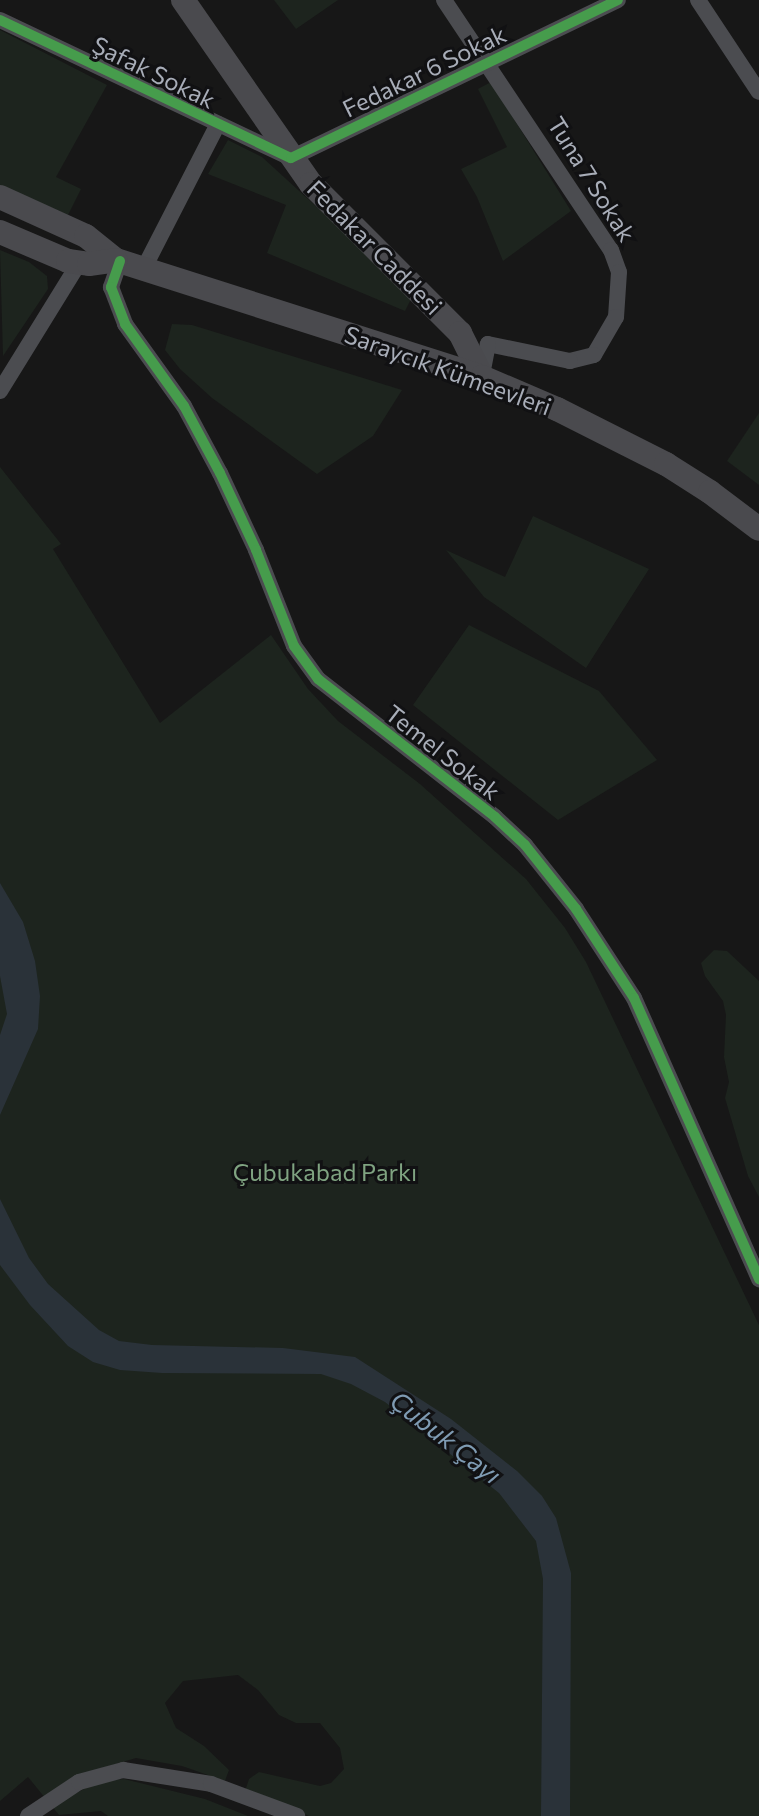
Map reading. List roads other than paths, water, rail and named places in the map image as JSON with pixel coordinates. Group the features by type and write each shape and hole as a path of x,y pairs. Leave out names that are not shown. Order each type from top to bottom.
{"main road":[{"name":"Fedakar Caddesi","path":"183,0 291,158 328,204 460,333 482,377"},
{"path":"0,197 86,236 118,260"},
{"path":"0,232 79,263 118,260"},
{"name":"Saraycık Kümeevleri","path":"118,260 482,377 633,446 710,492 759,529"}],"street":[{"name":"Tuna 7 Sokak","path":"444,0 488,61 611,250 620,283 616,317 594,355 570,361 488,344 482,377"},
{"name":"Fedakar 6 Sokak","path":"291,158 618,0"},
{"path":"698,0 759,92"},
{"name":"Şafak Sokak","path":"0,20 291,158"},
{"path":"144,268 218,124"},
{"name":"Temel Sokak","path":"118,260 111,287 125,324 184,406 220,473 256,550 294,646 328,687 495,817 540,862 576,909 634,998 759,1279"},
{"path":"0,391 79,263"},
{"path":"28,1816 79,1782 123,1770 211,1784 297,1816"}],"water":[{"path":"0,883 23,922 35,961 40,996 38,1029 0,1115 0,1035 7,1014 0,976"},
{"name":"Çubuk Çayı","path":"0,1199 29,1258 48,1284 99,1330 119,1341 152,1345 283,1348 355,1357 451,1419 517,1471 542,1496 556,1518 571,1573 570,1816 541,1816 543,1579 536,1541 499,1493 385,1402 351,1384 321,1374 162,1373 120,1370 93,1362 68,1346 30,1305 0,1265"}],"park label":[{"name":"Çubukabad Parkı","path":"325,1172"}]}
